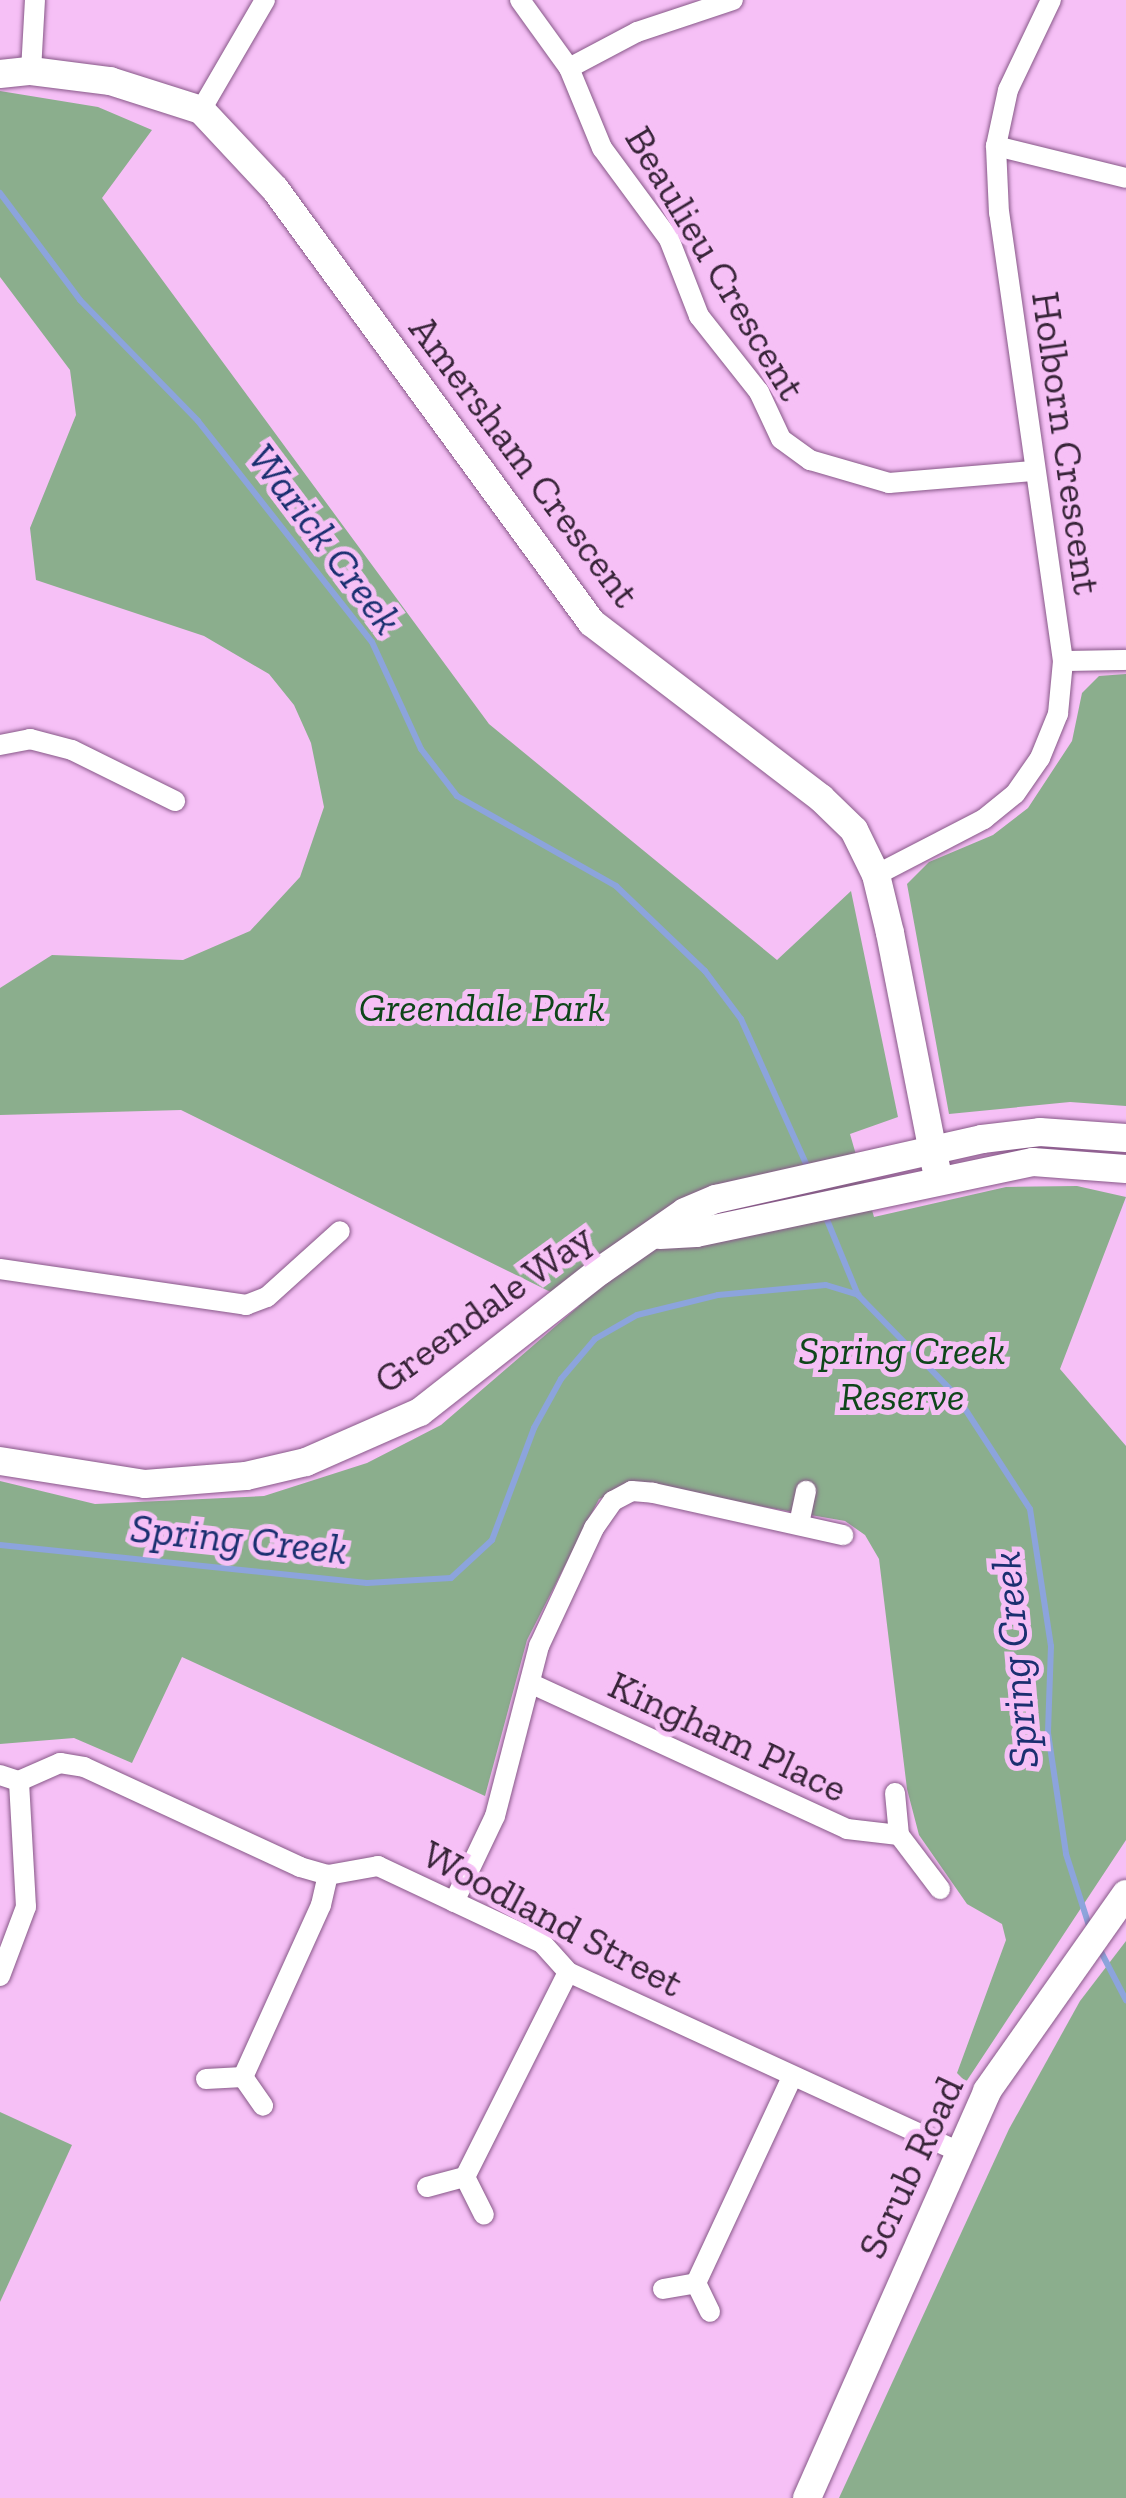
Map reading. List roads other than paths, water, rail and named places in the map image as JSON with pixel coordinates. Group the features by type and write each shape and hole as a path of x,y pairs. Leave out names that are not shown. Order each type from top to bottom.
{"street":[{"path":"31,71 34,0"},
{"path":"201,110 265,0"},
{"name":"Beaulieu Crescent","path":"520,0 569,68 602,148 669,239 699,316 758,392 781,438 810,460 851,478 889,483 1034,471"},
{"path":"569,68 637,32 733,0"},
{"name":"Holborn Crescent","path":"876,875 984,818 1015,794 1040,758 1058,714 1063,662 1034,471 996,146 1008,90 1051,0"},
{"name":"Amersham Crescent","path":"0,74 31,71 110,82 201,110 275,189 592,623 821,798 854,830 876,875 938,1178"},
{"path":"996,146 1126,178"},
{"path":"1063,662 1126,660"},
{"path":"0,745 30,738 72,750 175,801"},
{"name":"Greendale Way","path":"753,1203 838,1169 933,1148 1040,1132 1126,1138"},
{"name":"Greendale Way","path":"0,1461 145,1484 246,1476 306,1462 420,1412 575,1289 660,1236 685,1212 848,1196 1033,1162 1126,1169"},
{"path":"0,1268 246,1305 266,1297 340,1231"},
{"path":"454,1902 495,1816 548,1623 614,1501 632,1491 654,1494 843,1535"},
{"path":"799,1524 806,1491"},
{"name":"Kingham Place","path":"532,1684 847,1829 899,1835 896,1793"},
{"path":"0,1976 26,1907 9,1778 60,1763 84,1766 328,1875 321,1905 243,2077"},
{"path":"899,1835 940,1889"},
{"name":"Woodland Street","path":"328,1875 378,1866 542,1943 568,1972 958,2151"},
{"name":"Scrub Road","path":"807,2498 958,2151 1007,2058 1126,1894"},
{"path":"427,2187 465,2177 568,1972"},
{"path":"206,2079 243,2077"},
{"path":"243,2077 263,2106"},
{"path":"696,2283 792,2077"},
{"path":"465,2177 484,2215"},
{"path":"663,2288 696,2283"},
{"path":"696,2283 710,2312"}],"waterway":[{"name":"Warick Creek","path":"0,193 80,300 198,421 372,642 421,749 457,796 616,886 705,971 741,1019 809,1170"},
{"name":"Warick Creek","path":"825,1215 858,1295"},
{"name":"Spring Creek","path":"0,1545 367,1583 451,1578 492,1540 534,1428 561,1379 595,1339 637,1315 718,1295 826,1285 858,1295 956,1395 1030,1509 1051,1646 1048,1733 1066,1854 1091,1932"},
{"name":"Spring Creek","path":"1099,1948 1126,2000"}],"park label":[{"name":"Greendale Park","path":"482,1007"},
{"name":"Spring Creek Reserve","path":"902,1373"}]}
